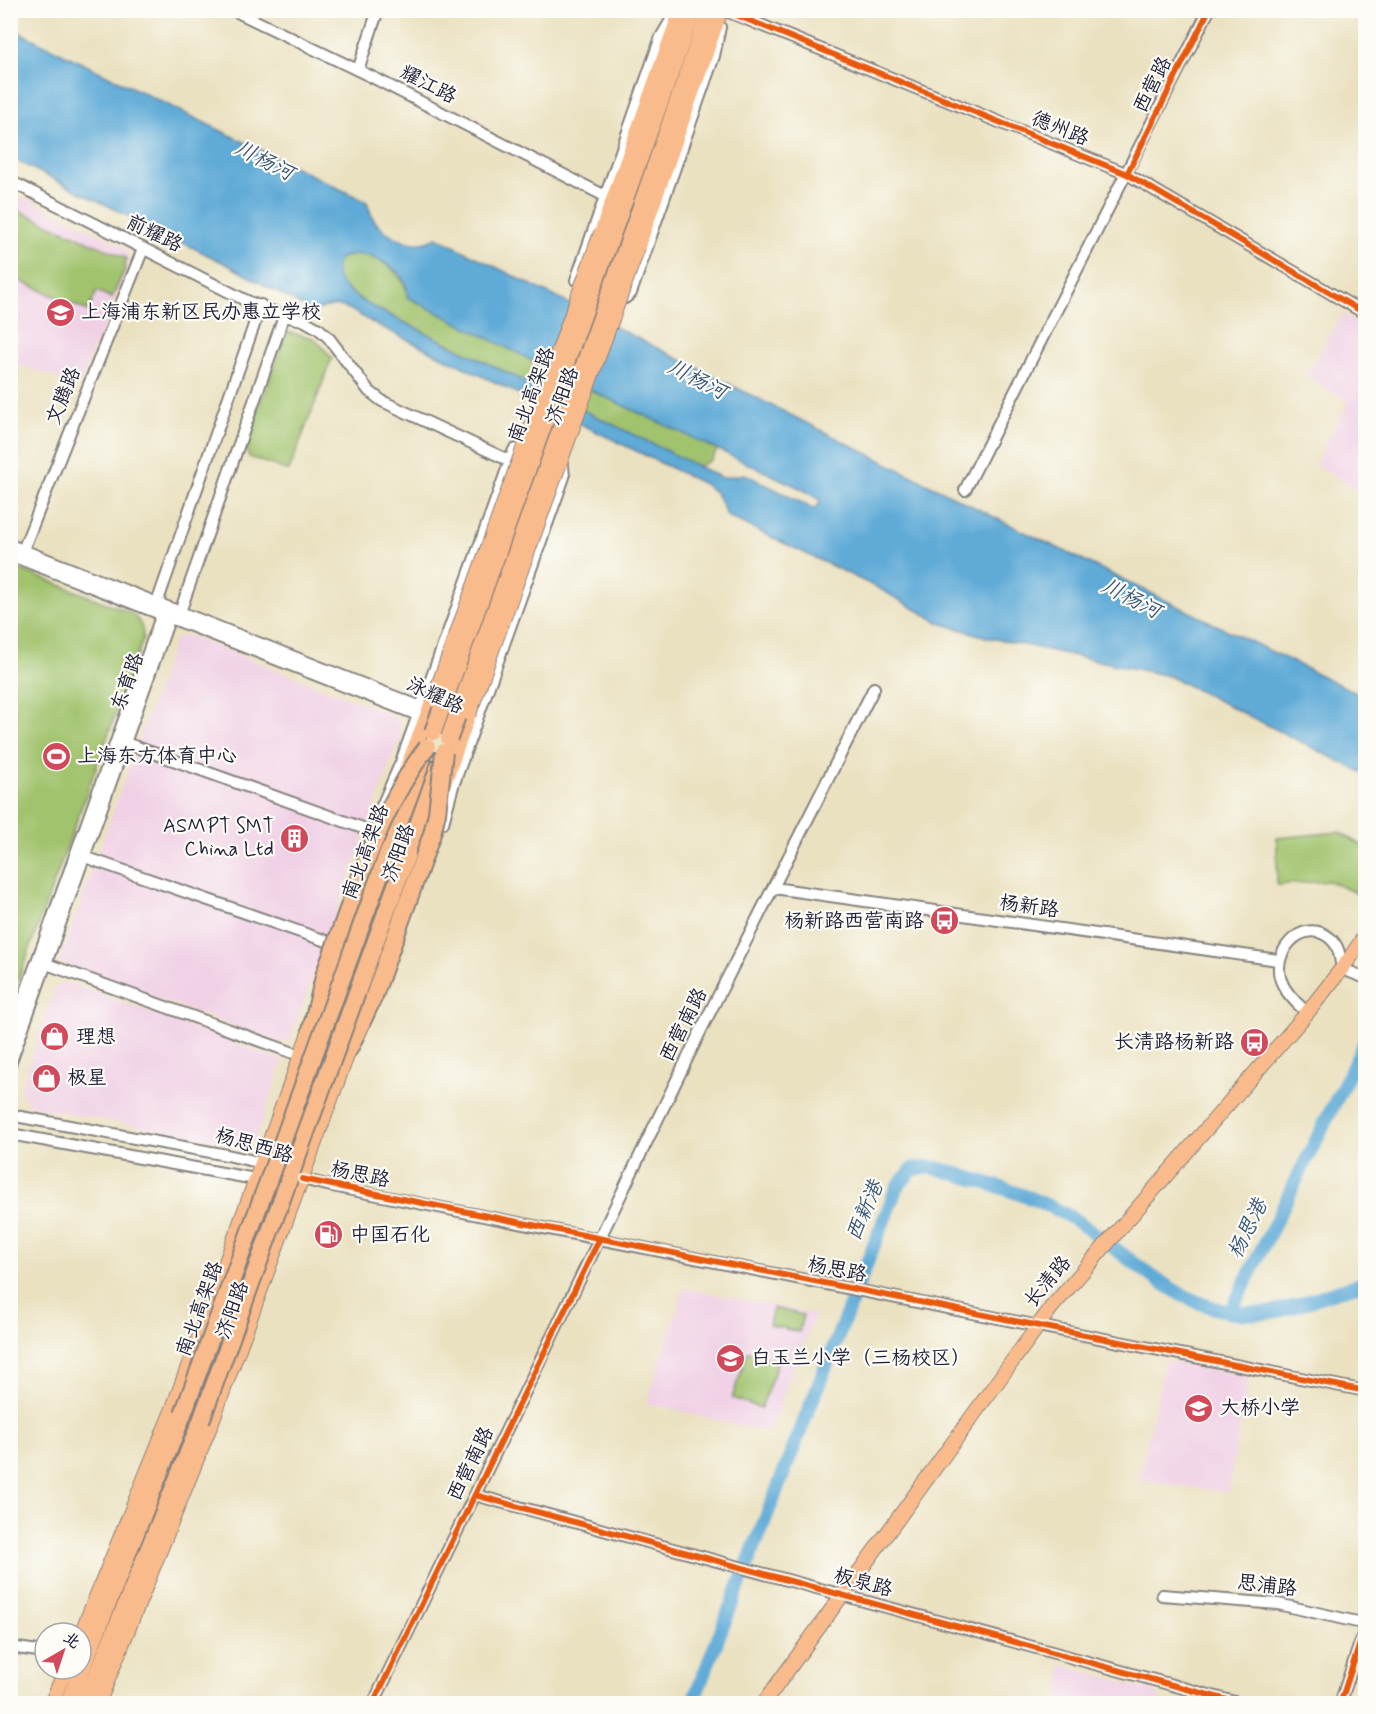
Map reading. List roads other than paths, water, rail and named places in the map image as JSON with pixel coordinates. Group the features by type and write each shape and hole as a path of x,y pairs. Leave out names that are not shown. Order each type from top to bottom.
{"highway":[{"name":"南北高架路","path":"68,1704 183,1414 693,10"},
{"name":"南北高架路","path":"86,1704 201,1420 710,10"},
{"path":"311,1030 324,973 387,809 406,775 427,747"},
{"path":"349,1049 374,996 432,834 437,813 444,752"}],"main road":[{"name":"济阳路","path":"86,1621 172,1411 679,10"},
{"name":"济阳路","path":"98,1704 211,1424 302,1179 722,10"},
{"name":"长清路","path":"763,1704 1037,1326 1307,1013 1342,969 1365,934"},
{"path":"51,1704 61,1681"}],"street":[{"name":"耀江路","path":"233,10 358,70 605,196"},
{"path":"358,70 378,10"},
{"path":"679,10 661,37 576,280 617,298 625,298 631,293 714,56 722,10"},
{"name":"德州路","path":"722,10 1127,174 1365,314"},
{"name":"西营路","path":"965,490 1209,10"},
{"name":"前耀路","path":"11,182 249,302 284,316 303,320 328,337 369,391 382,401 510,461"},
{"name":"文腾路","path":"18,554 143,249"},
{"path":"171,614 157,603 261,305"},
{"name":"东育路","path":"10,1064 42,963 121,742 284,316"},
{"path":"311,1030 314,983 371,831 425,710 514,450 523,447 559,462 563,466 564,477 381,998 349,1049"},
{"name":"泳耀路","path":"10,545 18,554 425,710 464,729"},
{"name":"泳耀路","path":"18,554 157,603 171,614"},
{"name":"西营南路","path":"373,1704 704,1024 874,688"},
{"path":"121,742 371,831"},
{"path":"80,856 329,942"},
{"name":"杨新路","path":"774,888 1278,960"},
{"path":"1307,1013 1282,985 1278,960 1291,940 1312,932 1332,940 1338,949 1342,969 1365,978"},
{"path":"42,963 302,1056"},
{"name":"东育路","path":"10,1036 42,963"},
{"name":"杨思西路","path":"10,1115 59,1122 262,1163 302,1179"},
{"name":"杨思西路","path":"10,1134 255,1179 302,1179"},
{"name":"杨思路","path":"302,1179 1365,1391"},
{"name":"板泉路","path":"475,1495 1242,1704"},
{"name":"思浦路","path":"1162,1595 1278,1604 1365,1624"},
{"path":"1340,1704 1365,1624"},
{"path":"10,1647 33,1650"}],"water":[{"name":"川杨河","path":"10,28 367,202 374,220 386,232 394,236 421,243 436,237 1002,521 1365,697 1365,774 1169,676 986,637 940,623 880,589 727,516 716,493 704,484 375,324 352,310 331,306 313,312 228,265 11,158","holes":["358,254 392,267 404,280 407,297 590,390 804,490 820,500 820,503 814,509 745,474 722,478 369,305 343,286 336,274 340,258"]}],"waterway":[{"name":"杨思港","path":"1230,1313 1366,1040"},
{"name":"西新港","path":"692,1704 897,1187 913,1169 929,1167 940,1169 1035,1200 1065,1214 1089,1229 1182,1295 1208,1306 1235,1313 1278,1311 1366,1283"}],"place":[{"name":"上海浦东新区民办惠立学校","path":"60,312"},
{"name":"上海东方体育中心","path":"56,756"},
{"name":"ASMPT SMT China Ltd","path":"295,838"},
{"name":"杨新路西营南路","path":"945,921"},
{"name":"理想","path":"55,1037"},
{"name":"长清路杨新路","path":"1255,1042"},
{"name":"极星","path":"46,1078"},
{"name":"中国石化","path":"329,1235"},
{"name":"白玉兰小学（三杨校区）","path":"730,1358"},
{"name":"大桥小学","path":"1199,1408"}]}
